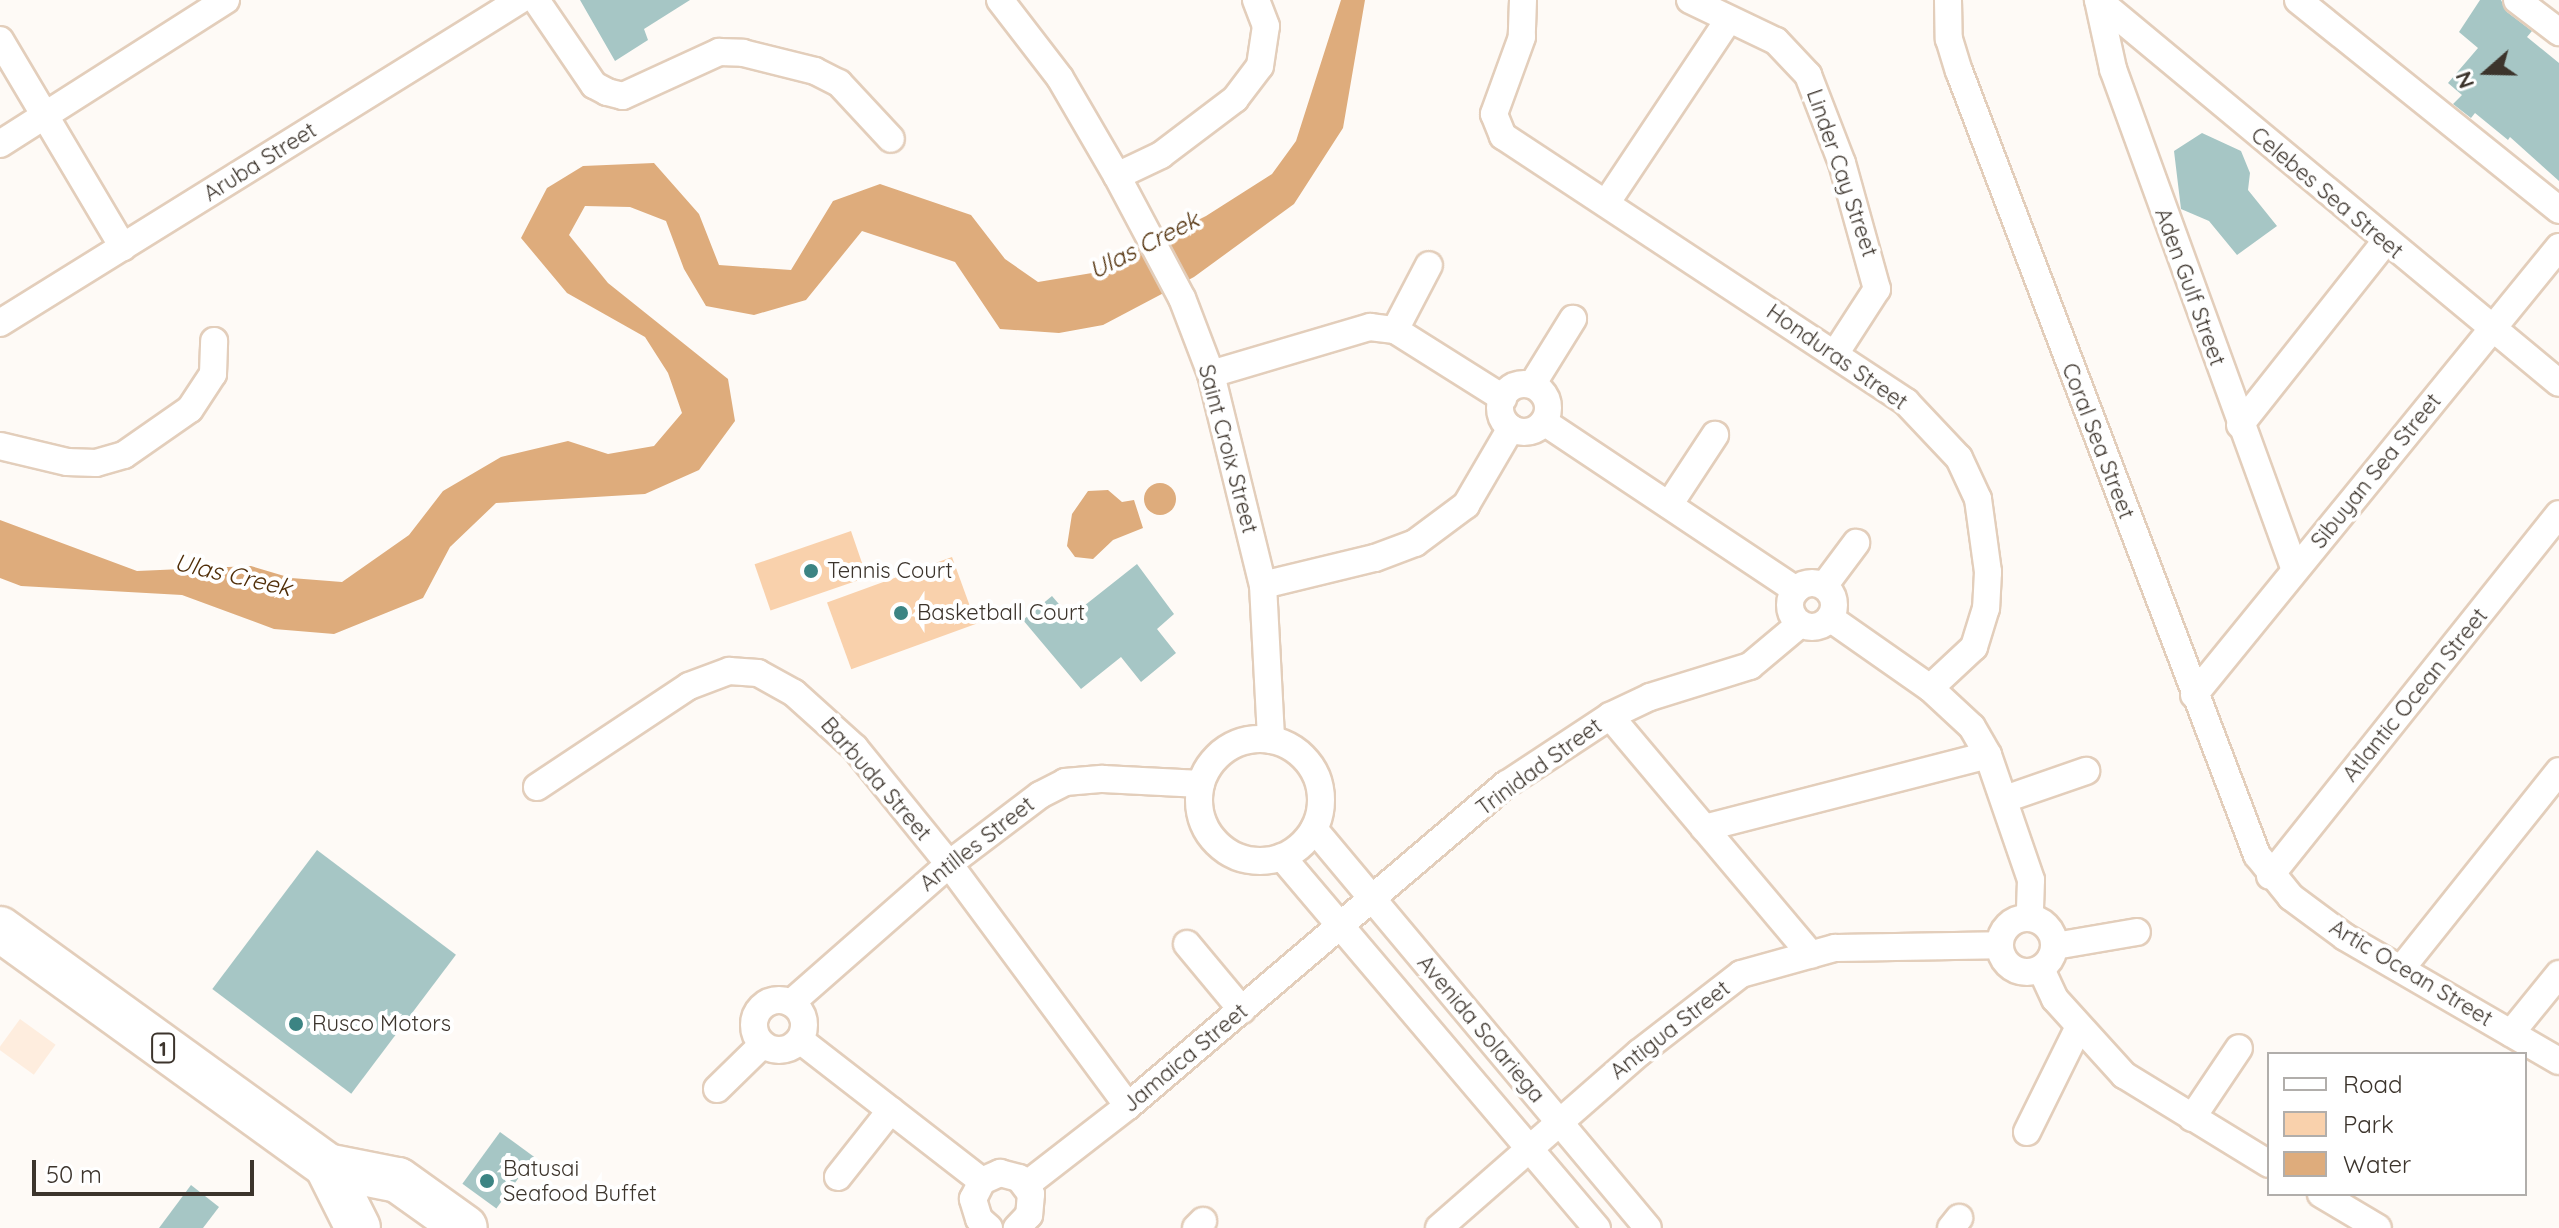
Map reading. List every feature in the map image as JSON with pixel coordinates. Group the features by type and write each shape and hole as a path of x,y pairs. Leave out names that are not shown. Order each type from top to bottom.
{"highway":[{"name":"1","path":"0,929 327,1166 398,1180 465,1228"},
{"name":"1","path":"327,1166 358,1228"}],"street":[{"path":"0,144 226,0"},
{"name":"Aruba Street","path":"0,323 520,0"},
{"path":"536,0 594,85 607,92 623,96 719,52 743,53 815,71 839,83 891,139"},
{"name":"Saint Croix Street","path":"1000,0 1060,78 1117,176 1182,298 1211,374 1263,585 1271,740"},
{"path":"1117,176 1185,139 1235,99 1260,66 1266,26 1256,0"},
{"name":"Honduras Street","path":"1523,0 1522,37 1494,114 1495,125 1512,143 1607,202 1906,402 1959,458 1978,499 1988,572 1984,626 1974,647 1930,688"},
{"name":"Linder Cay Street","path":"1690,0 1727,22 1776,41 1795,57 1808,75 1842,163 1877,289 1835,354"},
{"name":"Coral Sea Street","path":"1948,0 1949,39 1959,71 2246,833 2270,876"},
{"name":"Celebes Sea Street","path":"2098,0 2385,242 2559,383"},
{"name":"Aden Gulf Street","path":"2098,0 2113,69 2295,570"},
{"path":"2298,0 2559,210"},
{"path":"2517,0 2559,32"},
{"path":"1607,202 1727,22"},
{"path":"0,40 123,247"},
{"path":"2240,425 2385,242"},
{"name":"Sibuyan Sea Street","path":"2194,695 2559,247"},
{"path":"1395,330 1429,265"},
{"path":"1532,385 1573,319"},
{"path":"1211,374 1340,333 1370,327 1395,330 1503,398"},
{"path":"0,446 67,462 96,463 124,455 190,409 213,374 214,341"},
{"path":"1532,385 1548,405 1544,422 1528,432 1511,428 1501,414 1503,398 1515,386 1532,385"},
{"path":"1544,422 1796,590"},
{"path":"1263,585 1375,558 1415,543 1466,505 1511,428"},
{"path":"1669,505 1715,435"},
{"name":"Atlantic Ocean Street","path":"2270,876 2559,514"},
{"path":"1824,586 1856,543"},
{"path":"1809,583 1824,586 1835,605 1830,618 1816,627 1800,624 1791,611 1796,590 1809,583"},
{"path":"1830,618 1930,688 1972,727 1988,755 2005,799 2031,880 2030,918"},
{"name":"Trinidad Street","path":"1341,927 1507,784 1610,716 1650,697 1750,666 1800,624"},
{"name":"Barbuda Street","path":"537,787 689,686 729,671 758,673 827,720 949,864 1128,1106"},
{"path":"1610,716 1811,955"},
{"path":"1271,740 1305,758 1315,774 1321,792 1314,829 1300,846 1282,857 1244,859 1213,839 1199,803 1201,784 1220,753 1236,744 1271,740"},
{"path":"1704,828 1988,755"},
{"path":"2005,799 2086,771"},
{"path":"2401,969 2559,771"},
{"name":"Antilles Street","path":"791,1003 949,864 1016,810 1065,782 1201,784"},
{"name":"Avenida Solariega","path":"1314,829 1648,1228"},
{"name":"Avenida Solariega","path":"1282,857 1597,1228"},
{"name":"Artic Ocean Street","path":"2270,876 2314,915 2559,1061"},
{"path":"2041,969 2013,969 2000,945 2013,921 2030,918 2048,927 2055,946"},
{"name":"Jamaica Street","path":"1026,1185 1128,1106 1341,927"},
{"path":"2041,969 2055,946 2137,932"},
{"path":"1187,944 1242,1010"},
{"name":"Antigua Street","path":"1439,1228 1558,1121 1741,974 1835,948 2000,945"},
{"path":"2041,969 2055,999 2124,1075 2267,1163"},
{"path":"2511,1033 2559,974"},
{"path":"773,1000 791,1003 802,1015 800,1040 778,1051 762,1045 753,1029 758,1010 773,1000"},
{"path":"2027,1132 2079,1027"},
{"path":"800,1040 982,1181"},
{"path":"717,1089 762,1045"},
{"path":"2192,1118 2239,1048"},
{"path":"838,1177 891,1110"},
{"path":"986,1227 973,1199 982,1181 1010,1173 1026,1185 1032,1205 1030,1224"},
{"path":"2329,1196 2356,1203 2378,1228"}],"shaded area":[{"path":"20,1019 56,1045 34,1075 0,1050"}],"green space":[{"name":"Tennis Court","path":"851,531 867,577 771,611 755,564"},
{"name":"Basketball Court","path":"952,557 976,624 851,669 827,602"}],"water":[{"name":"Ulas Creek","path":"1341,0 1365,0 1343,128 1294,204 1194,277 1103,325 1059,333 1000,329 955,262 862,231 806,300 754,315 706,306 684,269 666,221 630,207 585,206 569,235 608,283 728,379 735,421 699,470 645,494 496,503 450,547 423,598 334,634 274,629 182,595 21,586 0,578 0,520 137,571 251,566 291,578 342,582 409,535 443,491 501,457 568,441 608,454 654,446 682,413 668,373 645,337 567,293 521,238 547,188 583,166 654,163 699,214 719,265 791,270 833,201 880,184 971,215 1005,259 1038,282 1092,273 1206,216 1272,174 1296,141"},
{"path":"1160,483 1171,488 1176,499 1171,510 1160,515 1149,510 1144,499 1149,488"},
{"path":"1108,490 1122,502 1134,500 1143,528 1113,540 1093,559 1075,557 1067,546 1072,514 1088,491"}],"building":[{"path":"580,0 690,0 644,29 648,40 615,61"},
{"path":"2480,0 2501,0 2507,12 2532,31 2527,37 2559,63 2559,181 2510,137 2508,140 2475,113 2471,118 2453,104 2462,95 2448,83 2478,48 2459,32"},
{"path":"2202,133 2241,151 2250,173 2248,190 2277,226 2237,255 2209,221 2181,209 2174,151"},
{"path":"1137,564 1174,614 1157,629 1176,653 1141,682 1121,657 1081,689 1023,620 1052,596 1070,617"},
{"path":"317,850 456,955 351,1094 212,989"},
{"path":"500,1132 534,1157 496,1208 462,1184"},
{"path":"191,1185 219,1207 203,1228 159,1228"}],"place":[{"name":"Tennis Court","path":"811,571"},
{"name":"Basketball Court","path":"901,613"},
{"name":"Rusco Motors","path":"296,1024"},
{"name":"Batusai Seafood Buffet","path":"487,1181"}]}
